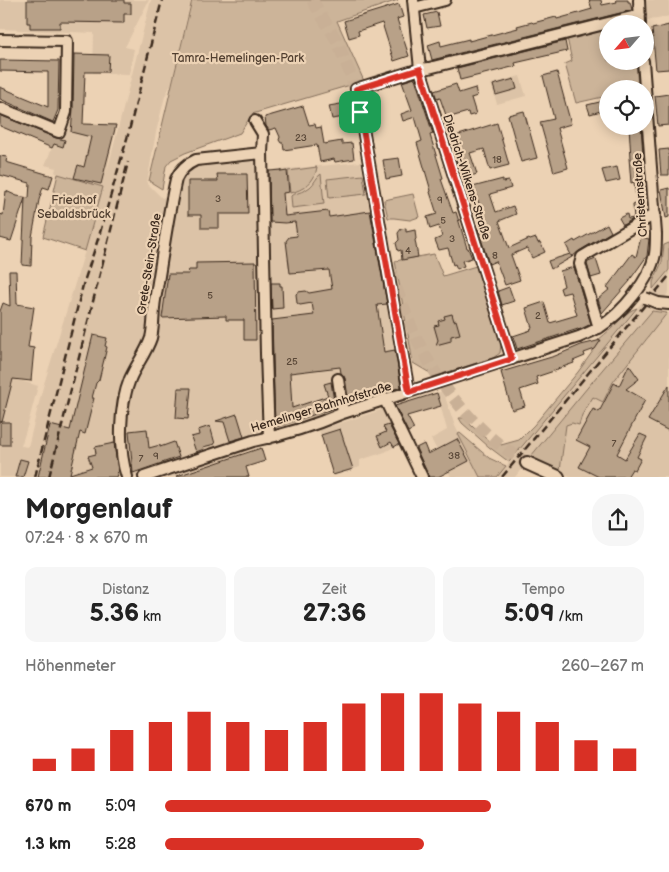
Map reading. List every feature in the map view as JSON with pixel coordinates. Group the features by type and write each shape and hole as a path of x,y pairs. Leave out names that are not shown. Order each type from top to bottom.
{"main road":[{"path":"550,477 527,463 558,477"}],"street":[{"path":"414,4 445,0"},
{"path":"638,0 640,15"},
{"name":"Diedrich-Wilkens-Straße","path":"414,4 420,69 512,359"},
{"path":"409,392 356,89 420,69 599,29"},
{"path":"0,40 67,41 66,112 58,132 0,108"},
{"name":"Christernstraße","path":"636,292 646,278 655,255 656,234 644,70"},
{"path":"254,121 263,134 269,438"},
{"name":"Grete-Stein-Straße","path":"127,477 121,443 122,416 126,391 151,337 154,307 178,174 188,164 196,160 262,153"},
{"path":"599,328 580,264 582,257 655,214"},
{"path":"636,292 658,303 669,304"},
{"name":"Hemelinger Bahnhofstraße","path":"144,477 253,441 328,420 344,413 578,337 599,328 618,314 636,292"},
{"path":"338,379 344,413"},
{"path":"384,400 422,477"}],"shaded area":[{"path":"0,0 149,0 125,47 134,49 129,74 93,73 94,33 0,29"},
{"path":"151,0 191,0 172,83 165,96 156,132 147,183 162,198 171,193 189,162 242,153 267,152 268,171 361,162 401,387 277,429 238,440 249,477 0,477 0,318 16,379 38,386 21,446 28,447 43,387 103,187 58,174 55,172 56,168 45,165 62,124 116,124 107,172"},
{"path":"645,0 669,0 669,16 654,19 654,15 646,15"},
{"path":"520,76 526,96 497,104 491,84"},
{"path":"669,270 669,292 638,329 594,397 603,402 613,382 667,313 669,313 669,477 570,477 560,471 564,443 561,419 515,477 497,477 600,352"},
{"path":"443,391 455,426 480,477 451,477 431,439 447,430 437,393"},
{"path":"384,409 401,443 385,452 360,460 360,467 333,476 319,430"}],"green space":[{"name":"Tamra-Hemelingen-Park","path":"192,0 398,0 337,21 364,81 252,114 240,133 171,160 166,166 162,189 149,181"},
{"path":"599,31 599,70 637,70 637,80 599,80 599,98 576,103 565,64 572,61 567,38"},
{"path":"317,167 314,177 308,185 290,193 288,171"},
{"name":"Friedhof Sebaldsbrück","path":"58,174 103,187 85,251 43,237"},
{"path":"321,174 324,204 292,208 291,196 310,187"},
{"path":"363,175 366,194 329,198 327,179"},
{"path":"413,194 419,217 410,220 388,218 384,200"},
{"path":"669,243 669,270 653,289 653,282 662,262 664,245"},
{"path":"434,254 443,276 476,266 501,344 500,353 493,358 435,376 413,363 395,261"},
{"path":"637,308 509,462 462,423 459,418 463,418 492,444 498,440 501,445 519,440 578,372 598,344 598,340 626,314"},
{"path":"652,311 667,313 613,382 603,402 593,397 582,415 579,425 572,423 566,425 560,471 543,464 531,456 597,376"},
{"path":"460,433 489,458 506,466 497,477 480,477 458,434"}],"building":[{"path":"27,0 124,0 124,3 131,3 131,14 124,14 124,23 60,22 60,28 30,28 30,23 27,23"},
{"path":"589,0 601,0 602,5 617,2 616,0 628,0 632,10 612,15 599,15 599,18 432,60 428,45 440,41 441,46 469,39 469,41 518,28 517,26 532,22 556,17 557,19 592,9"},
{"path":"399,4 403,17 397,19 409,56 394,61 382,23 358,31 359,35 349,38 344,21"},
{"path":"437,12 440,26 427,28 424,15"},
{"path":"669,25 669,69 656,70 654,29"},
{"path":"565,41 567,51 515,63 516,66 460,80 457,68"},
{"path":"74,54 109,55 108,72 85,72 83,124 116,125 101,184 74,178 78,165 84,167 91,137 71,132"},
{"path":"0,60 59,61 58,110 53,122 0,99 0,87 48,107 48,72 0,71"},
{"path":"557,72 571,124 557,128 568,168 554,172 540,122 554,119 543,76"},
{"path":"415,78 433,134 430,135 443,178 441,179 453,213 456,212 472,258 462,261 464,266 457,269 455,264 453,265 448,248 439,250 435,240 442,237 439,226 430,229 427,217 437,214 417,143 422,141 415,117 403,121 401,114 412,110 402,82"},
{"path":"514,79 517,89 496,95 493,85"},
{"path":"456,84 459,93 475,88 477,96 471,98 476,114 469,116 468,112 447,118 440,98 437,99 434,91"},
{"path":"669,94 669,125 658,126 655,96"},
{"path":"599,102 599,112 590,114 587,105"},
{"path":"346,103 348,114 345,117 332,119 329,106"},
{"path":"303,106 309,125 315,124 316,128 321,127 324,144 342,141 342,144 352,143 354,159 335,162 334,159 320,162 317,145 284,150 276,128 269,130 266,126 265,117"},
{"path":"524,111 537,158 521,162 508,115"},
{"path":"0,115 65,140 63,147 54,144 52,148 0,126"},
{"path":"497,123 509,165 490,170 484,149 470,153 477,174 462,179 449,138"},
{"path":"630,135 642,135 646,198 636,199 634,182 631,183 629,158 631,158"},
{"path":"669,149 669,175 661,175 659,150"},
{"path":"0,156 7,157 6,162 53,176 49,189 43,187 39,200 32,237 31,266 22,265 25,198 11,241 0,238 0,214 3,215 6,191 17,196 29,198 30,183 0,175"},
{"path":"399,158 402,176 386,179 383,160"},
{"path":"617,167 620,180 606,183 602,170"},
{"path":"281,170 281,172 287,171 289,192 283,193 285,216 328,211 329,217 370,211 387,304 377,305 384,352 395,350 401,387 349,403 345,378 341,373 340,367 290,373 292,408 328,396 324,384 331,382 335,408 275,427 272,320 314,315 312,303 300,305 297,303 296,294 298,292 306,291 309,293 332,289 329,270 290,273 286,241 289,237 297,236 295,222 270,222 269,171"},
{"path":"217,174 247,174 248,214 219,214 219,228 201,228 201,215 188,215 188,181 218,181"},
{"path":"503,179 503,182 509,181 511,188 490,194 496,212 513,206 516,214 499,221 509,248 536,238 545,252 532,258 527,248 511,255 520,280 505,285 496,261 489,264 478,229 486,226 476,194 468,197 465,189"},
{"path":"669,188 669,217 666,218 661,190"},
{"path":"639,202 645,212 623,225 619,218 627,214 628,219 634,218 633,205"},
{"path":"607,224 611,232 572,257 566,245"},
{"path":"406,228 406,232 415,230 418,257 402,260 401,250 398,251 396,243 399,240 398,233 401,229"},
{"path":"641,237 649,239 647,256 630,281 602,313 598,299 610,289 607,287 632,254 636,257"},
{"path":"570,254 572,257 551,269 548,261"},
{"path":"596,259 601,275 591,278 587,264"},
{"path":"255,262 256,340 244,340 244,320 226,320 226,316 162,318 168,274 189,274 188,270 196,270 196,263"},
{"path":"574,267 591,324 579,330 517,349 513,336 532,328 526,308 544,302 550,323 577,315 570,292 562,294 560,288 564,286 560,271"},
{"path":"9,271 16,271 17,304 34,307 28,347 34,348 31,381 13,379 2,422 0,422 0,311 3,303 10,306"},
{"path":"271,283 280,283 280,286 282,286 283,308 272,309"},
{"path":"509,287 514,301 502,305 498,291"},
{"path":"452,314 460,334 451,336 451,341 436,345 438,340 434,326 439,325 438,321 445,319 444,316"},
{"path":"93,335 107,338 105,346 107,347 99,380 96,383 92,398 94,398 85,434 80,432 70,474 92,467 88,456 96,454 95,447 114,443 118,471 116,477 38,477 50,425 70,430"},
{"path":"601,340 595,349 584,353 585,356 573,361 574,363 536,377 538,384 520,390 525,406 512,410 501,372"},
{"path":"629,365 639,379 626,389 645,400 617,454 625,459 640,434 647,437 637,457 641,459 635,470 632,469 627,477 599,477 579,467 590,447 576,440 593,409 599,412 614,383 619,386"},
{"path":"669,385 669,431 648,420"},
{"path":"178,388 191,388 188,419 176,418"},
{"path":"437,393 441,406 407,416 414,429 408,432 395,406"},
{"path":"237,414 244,437 230,441 224,422 216,421"},
{"path":"0,422 10,422 10,445 0,445"},
{"path":"389,425 399,444 394,447 391,442 382,447 377,436 386,432 383,427"},
{"path":"210,426 215,444 203,447 204,449 196,452 191,437 199,435 198,430"},
{"path":"147,429 149,448 160,445 160,447 174,442 179,457 133,473 129,431"},
{"path":"340,429 353,469 333,475 321,435"},
{"path":"457,439 469,461 438,477 429,477 416,448 424,444 428,454"},
{"path":"261,448 265,461 246,467 249,477 177,476"},
{"path":"20,459 28,461 23,477 15,477"}],"tunnel":[{"path":"312,0 337,41 358,100"},
{"path":"391,270 419,344 440,380 479,427 499,444 527,463"}],"railway":[{"path":"35,477 83,285 128,135 162,0"},
{"path":"49,477 128,162"},
{"path":"502,477 669,276"}],"route":[{"path":"420,69 512,359 409,392 360,112 356,89 420,69"}]}
